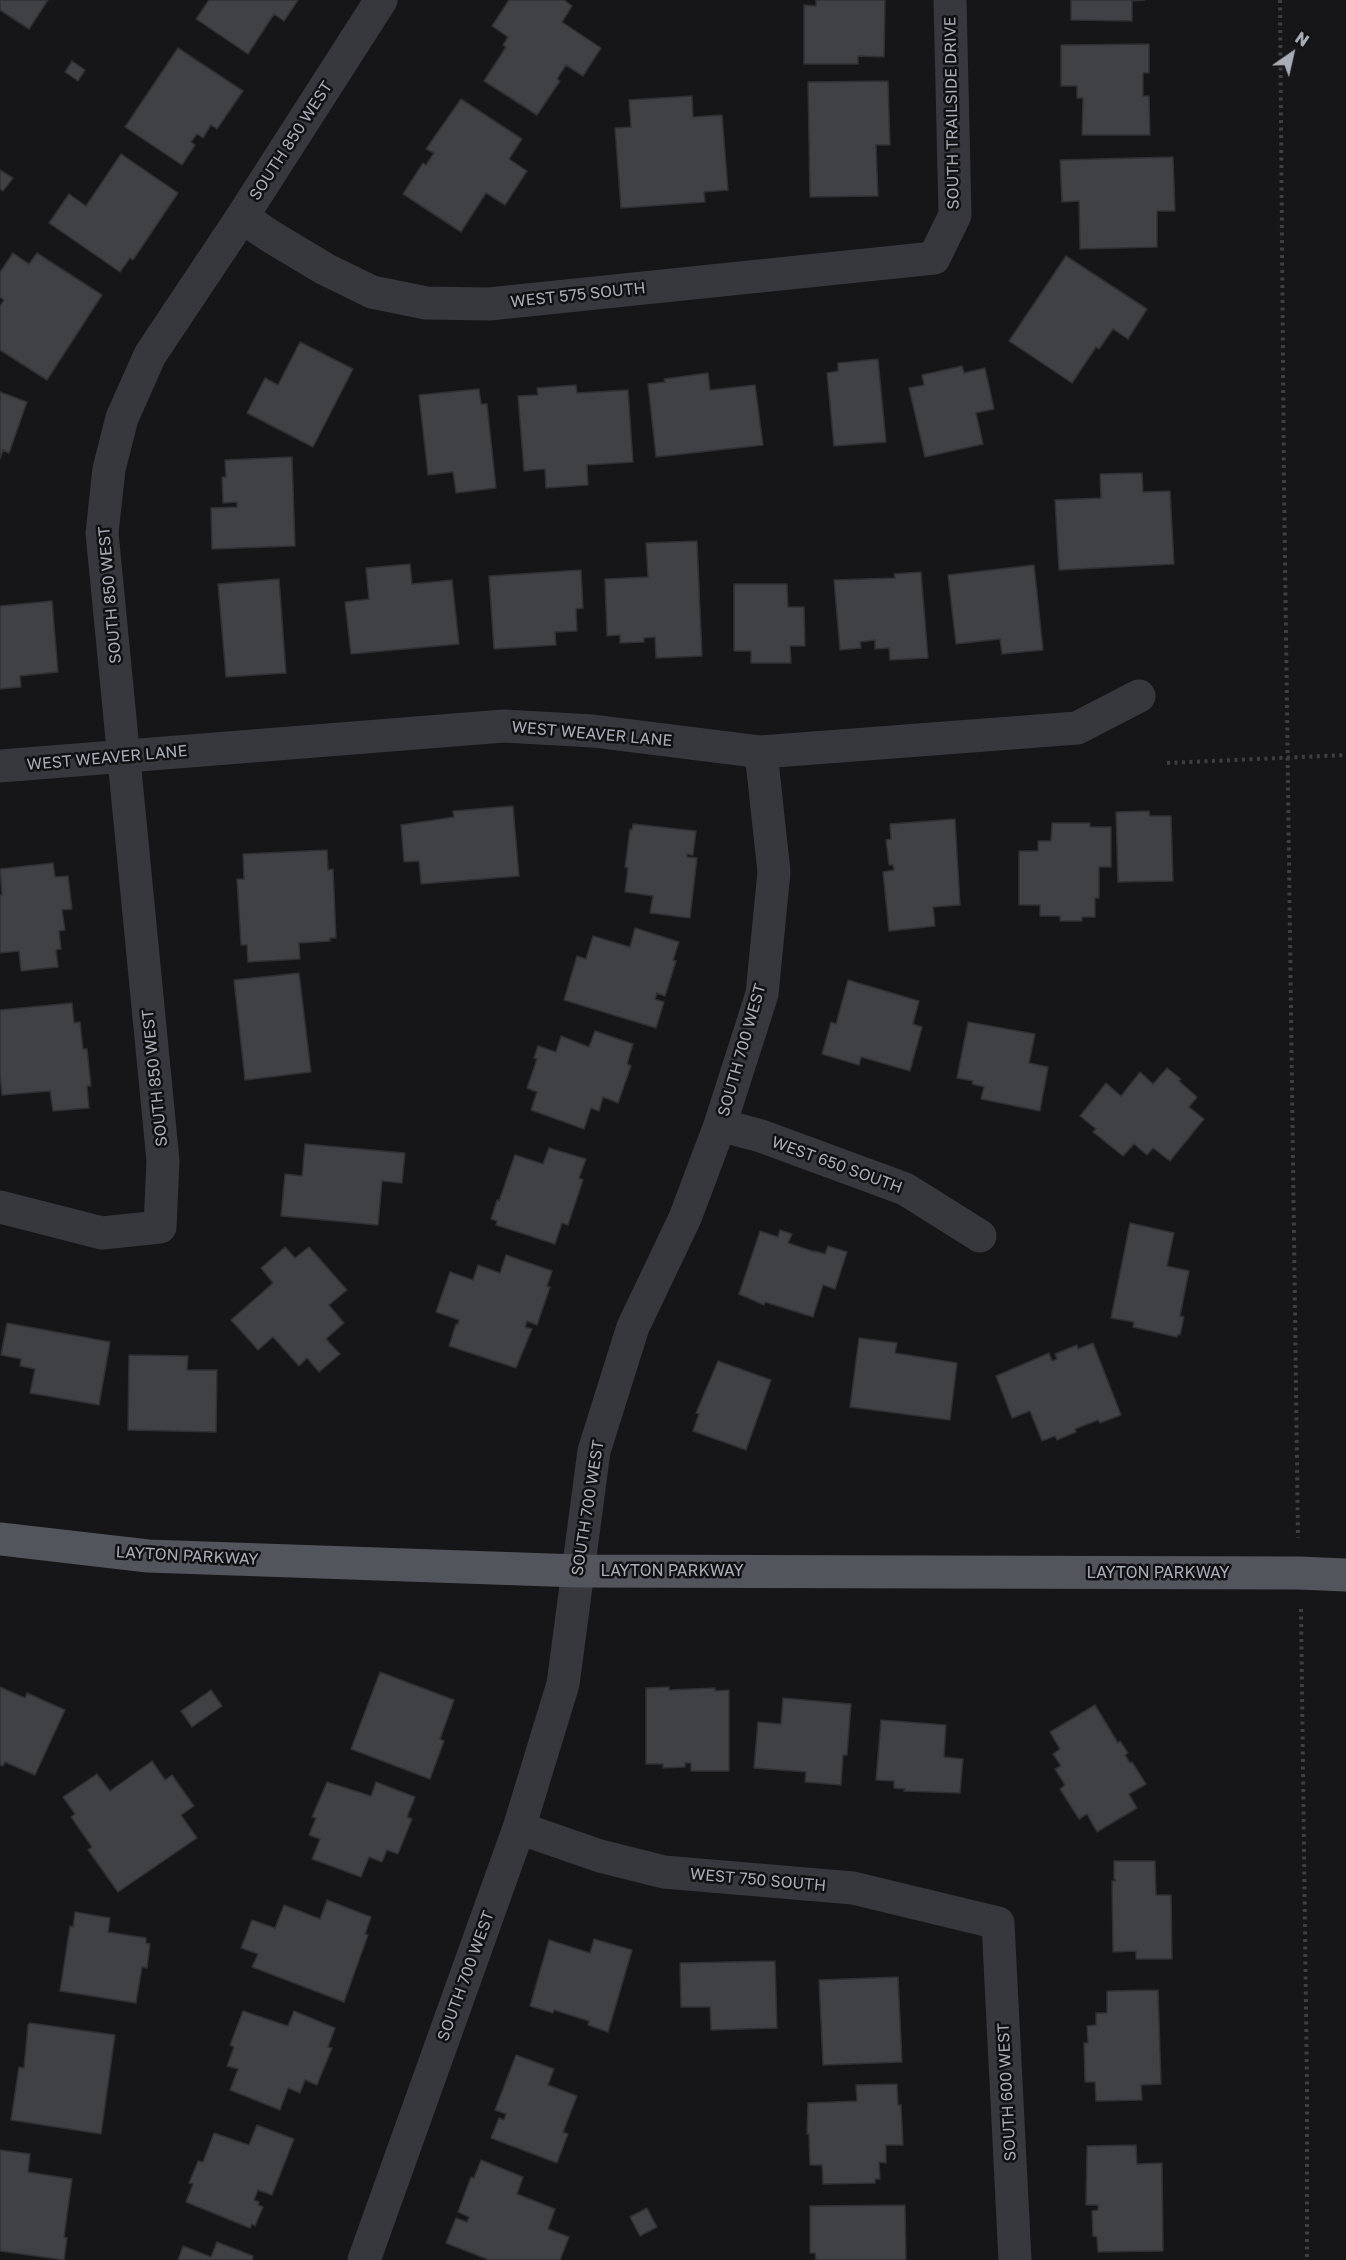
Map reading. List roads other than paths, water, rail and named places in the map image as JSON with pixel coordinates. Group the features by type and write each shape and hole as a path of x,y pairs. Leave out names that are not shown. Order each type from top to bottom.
{"main road":[{"name":"LAYTON PARKWAY","path":"0,1539 148,1556 579,1571 1346,1575"}],"street":[{"name":"SOUTH 850 WEST","path":"0,1207 102,1233 160,1227 163,1161 102,533 109,469 122,418 150,355 242,217 381,0"},
{"name":"SOUTH TRAILSIDE DRIVE","path":"934,258 955,215 950,0"},
{"name":"WEST 575 SOUTH","path":"242,217 326,269 372,292 426,303 489,304 934,258"},
{"name":"WEST WEAVER LANE","path":"0,766 504,726 593,731 760,753 1077,728 1139,696"},
{"name":"SOUTH 700 WEST","path":"364,2260 519,1828 564,1684 594,1451 601,1428 633,1327 685,1218 720,1125 762,994 774,872 760,753"},
{"name":"WEST 650 SOUTH","path":"720,1125 761,1136 905,1189 980,1236"},
{"name":"WEST 750 SOUTH","path":"519,1828 600,1856 664,1872 853,1888 998,1923"},
{"name":"SOUTH 600 WEST","path":"998,1923 1015,2260"}]}
